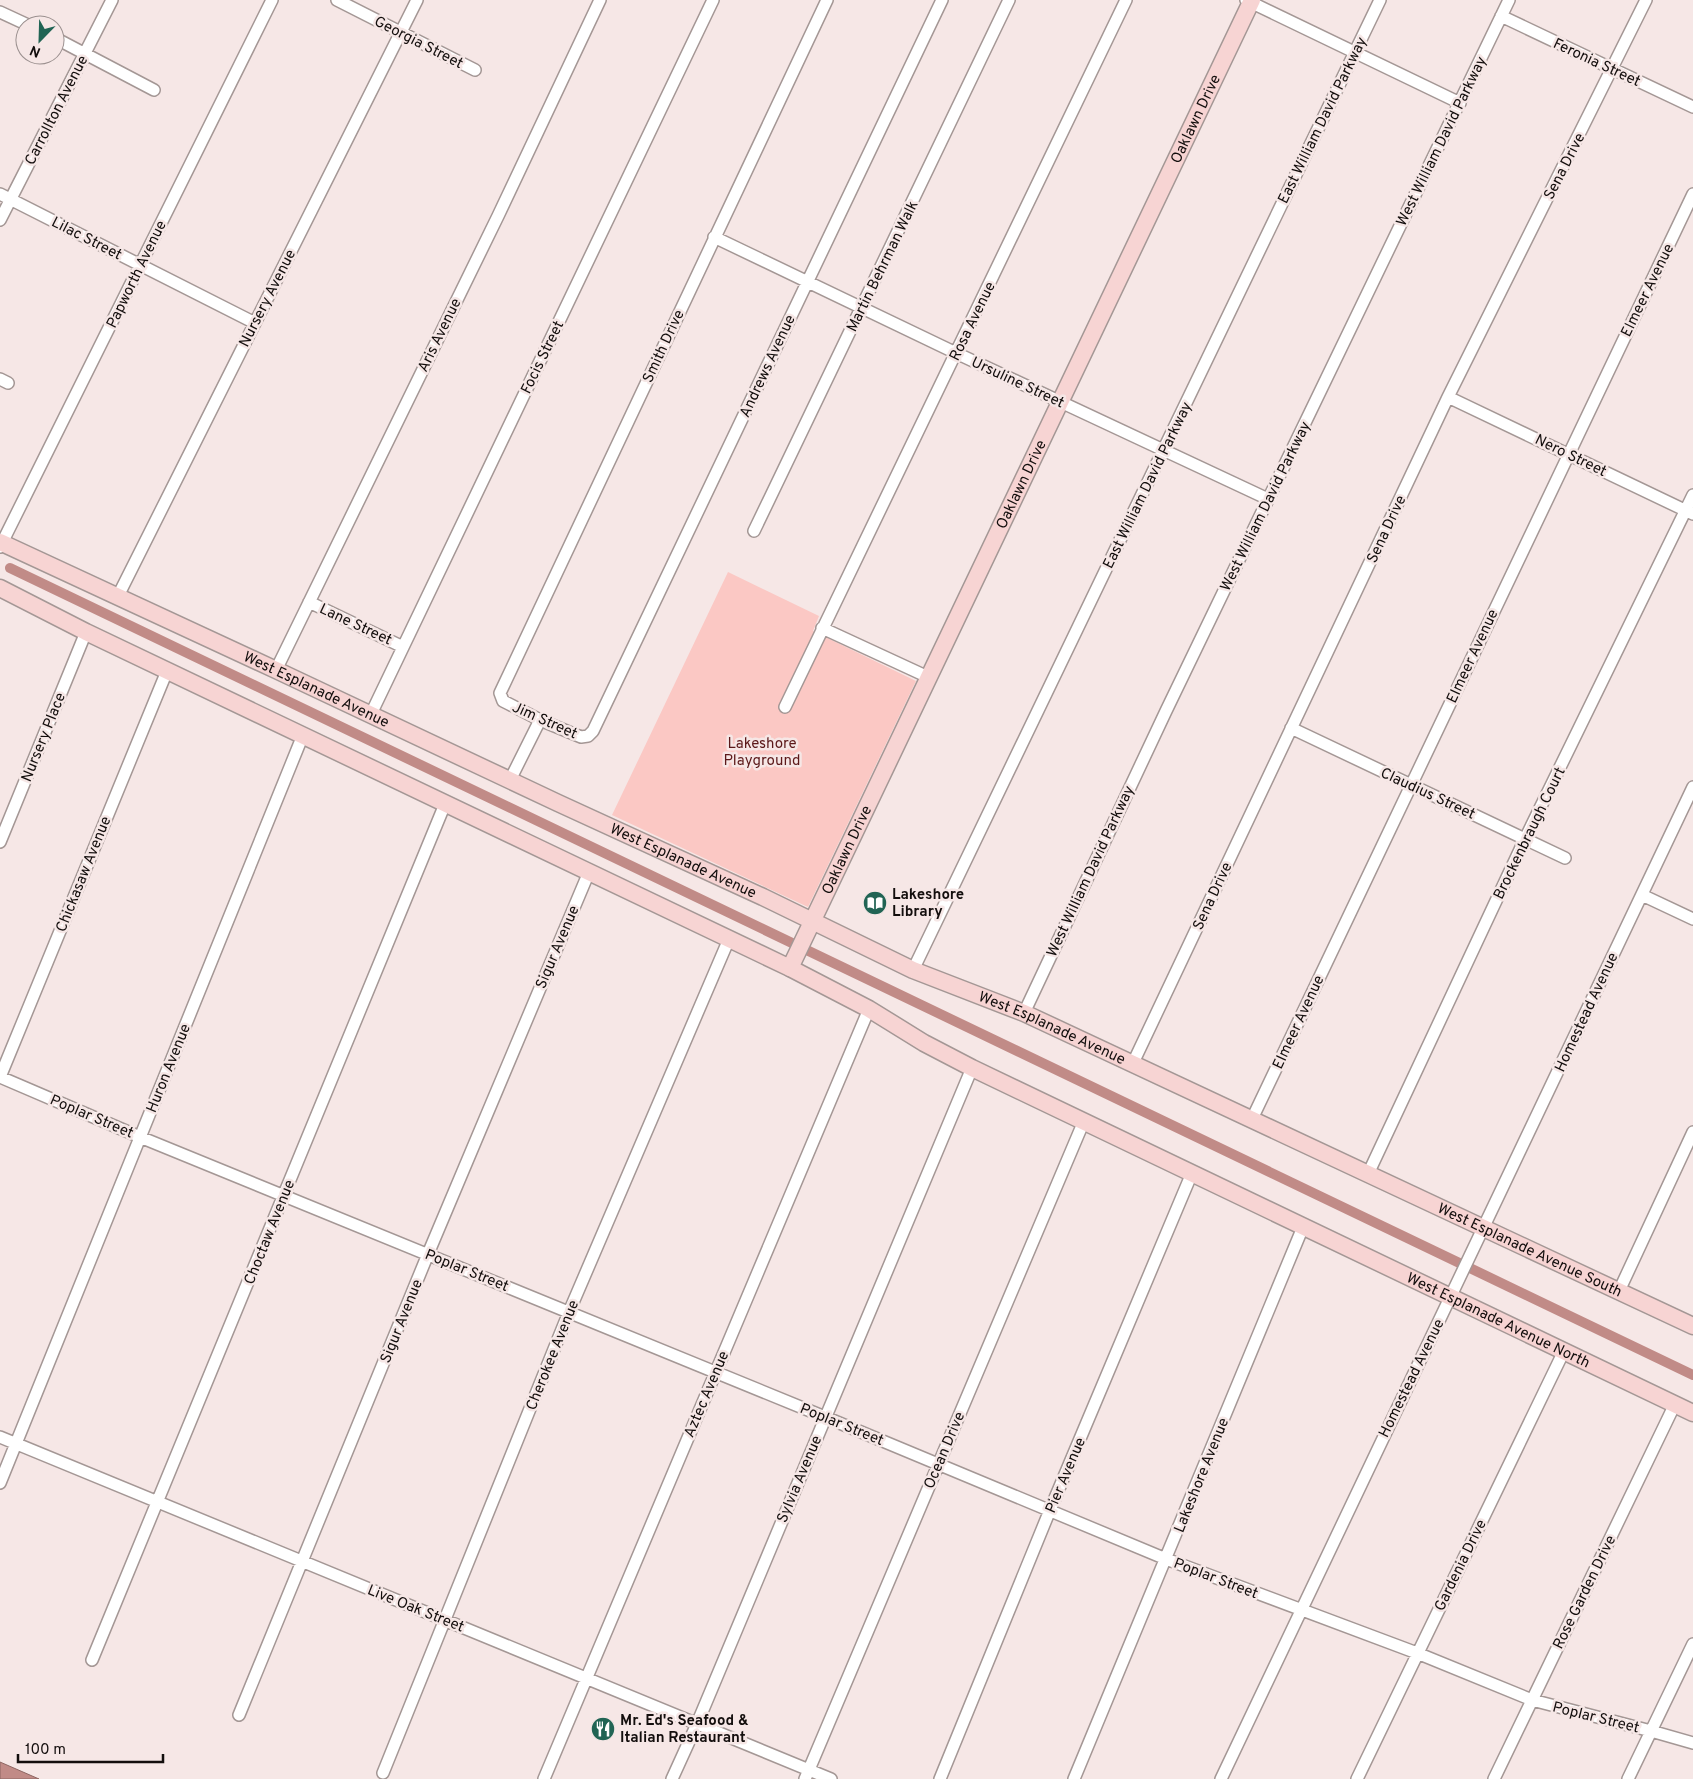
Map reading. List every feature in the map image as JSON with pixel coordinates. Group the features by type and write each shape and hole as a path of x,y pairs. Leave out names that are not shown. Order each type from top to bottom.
{"main road":[{"name":"Oaklawn Drive","path":"792,963 1249,1"},
{"name":"West Esplanade Avenue","path":"1,544 118,596 763,897 809,927 1024,1013 1252,1118 1368,1174"},
{"path":"0,588 86,632 729,939 792,963 924,1043 972,1068 1303,1226"},
{"name":"West Esplanade Avenue South","path":"1368,1174 1693,1326"},
{"name":"West Esplanade Avenue North","path":"1303,1226 1693,1413"}],"street":[{"name":"Carrollton Avenue","path":"0,220 5,197 85,53 112,0"},
{"name":"Papworth Avenue","path":"1,544 272,0"},
{"name":"Georgia Street","path":"336,0 475,70"},
{"name":"Nursery Avenue","path":"118,596 417,0"},
{"name":"Aris Avenue","path":"276,670 498,216 600,0"},
{"name":"Focis Street","path":"371,714 714,0"},
{"name":"Smith Drive","path":"500,694 827,0"},
{"name":"Andrews Avenue","path":"593,731 942,0"},
{"name":"Martin Behrman Walk","path":"754,531 1009,0"},
{"name":"Rosa Avenue","path":"785,706 1126,0"},
{"name":"East William David Parkway","path":"913,970 1380,0"},
{"name":"West William David Parkway","path":"1024,1013 1161,720 1509,0"},
{"name":"Sena Drive","path":"1133,1063 1448,397 1646,0"},
{"path":"1249,1 1460,103"},
{"path":"0,12 15,19"},
{"name":"Feronia Street","path":"1501,16 1693,108"},
{"path":"65,43 154,90"},
{"name":"Elmeer Avenue","path":"1252,1118 1693,194"},
{"name":"Lilac Street","path":"5,197 255,323"},
{"name":"Ursuline Street","path":"714,237 956,354 1268,499"},
{"name":"Nero Street","path":"1448,397 1689,512"},
{"name":"Brockenbraugh Court","path":"1368,1174 1525,839 1689,512 1693,494"},
{"name":"Lane Street","path":"309,602 403,646"},
{"path":"822,628 928,678"},
{"name":"Nursery Place","path":"0,842 86,632"},
{"name":"Chickasaw Avenue","path":"0,1077 167,671"},
{"name":"Jim Street","path":"500,694 503,701 540,720 581,737 588,736 593,731"},
{"path":"510,780 540,720"},
{"name":"Claudius Street","path":"1291,728 1565,858"},
{"name":"Huron Avenue","path":"0,1483 303,735"},
{"name":"Homestead Avenue","path":"1220,1779 1693,787"},
{"name":"Choctaw Avenue","path":"92,1660 445,804"},
{"name":"Sigur Avenue","path":"239,1715 428,1254 589,872"},
{"path":"1642,894 1693,919"},
{"name":"Cherokee Avenue","path":"383,1773 569,1312 729,939"},
{"name":"Aztec Avenue","path":"544,1779 868,1009"},
{"name":"Sylvia Avenue","path":"672,1779 697,1724 972,1068"},
{"name":"Poplar Street","path":"0,1077 140,1137 716,1372 1166,1559 1417,1653 1532,1700 1693,1743"},
{"name":"Ocean Drive","path":"807,1774 1084,1121"},
{"path":"1619,1291 1693,1132"},
{"name":"Pier Avenue","path":"940,1779 1050,1510 1192,1173"},
{"name":"Lakeshore Avenue","path":"1074,1779 1303,1226"},
{"name":"Gardenia Drive","path":"1357,1779 1564,1351"},
{"name":"Rose Garden Drive","path":"1494,1779 1675,1404"},
{"name":"Live Oak Street","path":"0,1437 697,1724 807,1774 831,1779"},
{"path":"1628,1779 1693,1644"}],"green space":[{"name":"Lakeshore Playground","path":"728,572 819,616 813,631 916,681 808,907 612,815"}],"shaded area":[{"path":"0,1762 39,1779 0,1779"}],"waterway":[{"path":"10,568 1693,1375"}],"place":[{"name":"Lakeshore Library","path":"875,903"},
{"name":"Mr. Ed's Seafood & Italian Restaurant","path":"603,1729"}]}
